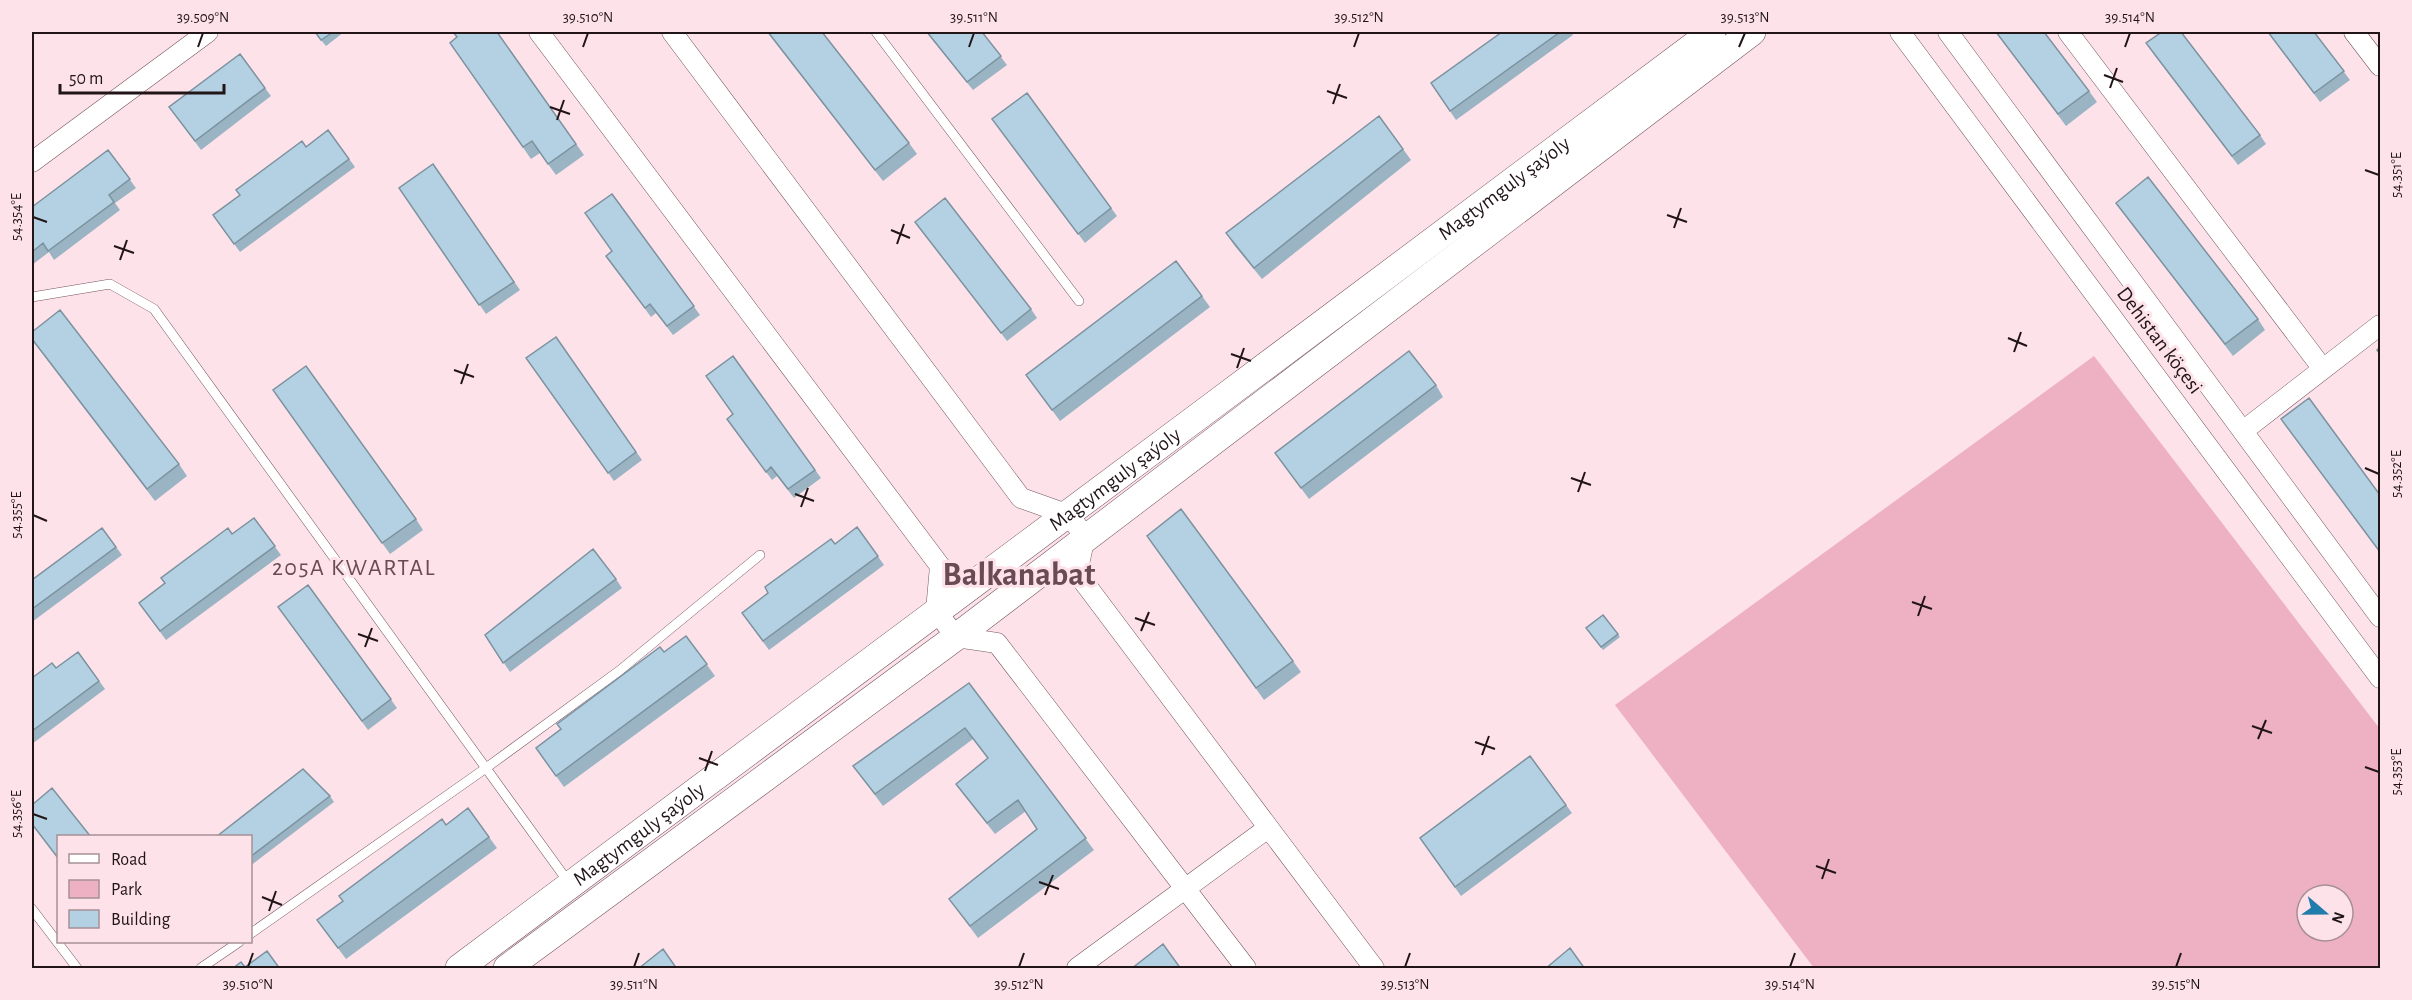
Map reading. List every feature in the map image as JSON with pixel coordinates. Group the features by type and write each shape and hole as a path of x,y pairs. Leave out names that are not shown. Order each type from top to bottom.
{"street":[{"path":"32,162 208,32"},
{"path":"539,32 940,566 936,611 956,637 997,643 1246,969"},
{"path":"672,32 1021,498 1069,515 1084,537 1077,573 1374,969"},
{"name":"Magtymguly şaýoly","path":"459,969 1712,32"},
{"name":"Magtymguly şaýoly","path":"507,969 956,637 1084,537 1752,32"},
{"name":"Dehistan köçesi","path":"1900,32 2380,678"},
{"name":"Dehistan köçesi","path":"1948,32 2380,617"},
{"path":"2068,32 2323,369"},
{"path":"2354,32 2380,66"},
{"path":"2243,431 2380,325"},
{"path":"1077,969 1185,887 1268,828"}],"lane":[{"path":"876,32 1079,301"},
{"path":"32,297 110,284 154,309 570,885"},
{"path":"252,933 619,671 760,555"},
{"path":"32,909 57,942"},
{"path":"58,943 77,969"},
{"path":"201,969 238,943"}],"green space":[{"path":"2094,356 2380,729 2380,968 1814,968 1615,705"}],"building":[{"path":"315,32 333,32 321,40"},
{"path":"453,32 497,32 576,144 548,164 532,141 523,147 450,43 457,37"},
{"path":"768,32 822,32 909,143 875,170"},
{"path":"927,32 982,32 1001,56 967,82"},
{"path":"1502,32 1560,32 1450,111 1431,83"},
{"path":"1996,32 2044,32 2089,91 2058,114"},
{"path":"2162,32 2181,32 2260,135 2232,156 2146,43"},
{"path":"2268,32 2314,32 2344,71 2314,93"},
{"path":"240,54 265,88 195,141 169,107"},
{"path":"1027,93 1111,208 1078,234 992,119"},
{"path":"1379,116 1403,149 1254,268 1226,233"},
{"path":"328,130 349,159 234,244 213,215 240,195 236,190 302,141 306,147"},
{"path":"108,150 130,179 109,195 114,202 48,251 43,243 32,252 32,207"},
{"path":"433,164 514,282 479,305 399,188"},
{"path":"2148,177 2258,319 2225,344 2116,203"},
{"path":"612,194 694,306 667,326 650,304 645,308 606,256 612,251 585,213"},
{"path":"945,198 1031,309 1001,333 915,222"},
{"path":"1176,261 1202,296 1052,410 1026,375"},
{"path":"60,310 179,464 147,489 32,339 32,332"},
{"path":"556,337 636,452 608,473 526,358"},
{"path":"1409,351 1436,385 1301,488 1275,453"},
{"path":"733,356 815,470 788,489 771,467 766,472 727,419 733,414 706,376"},
{"path":"306,366 416,519 382,543 273,390"},
{"path":"2309,398 2380,495 2380,552 2281,419"},
{"path":"1181,509 1293,661 1256,688 1147,536"},
{"path":"254,518 275,546 160,631 139,603 165,583 161,578 228,528 232,534"},
{"path":"857,527 878,556 763,641 742,613 768,593 765,587 831,539 835,544"},
{"path":"102,528 116,547 32,609 32,580"},
{"path":"593,549 616,579 503,663 485,635"},
{"path":"308,585 391,699 362,721 278,607"},
{"path":"1603,615 1618,634 1601,647 1586,628"},
{"path":"686,636 707,664 556,776 536,748 561,729 557,724 660,647 664,652"},
{"path":"78,652 99,681 32,731 32,678 52,663 56,668"},
{"path":"969,683 1086,838 970,926 949,899 1037,829 1018,800 987,823 956,784 988,758 965,728 875,794 853,766"},
{"path":"1530,756 1566,805 1455,887 1420,838"},
{"path":"303,769 330,796 252,855 252,835 219,835"},
{"path":"52,788 89,835 57,835 57,857 32,824 32,805"},
{"path":"468,808 489,837 338,948 317,920 343,901 339,896 442,819 446,825"},
{"path":"1163,944 1181,969 1131,969"},
{"path":"1570,948 1585,969 1545,969"},
{"path":"663,949 677,969 638,969"},
{"path":"267,951 280,969 232,969 241,962 245,967"}],"district":[{"name":"205A KWARTAL","path":"354,567"},
{"name":"Balkanabat","path":"1019,573"}]}
